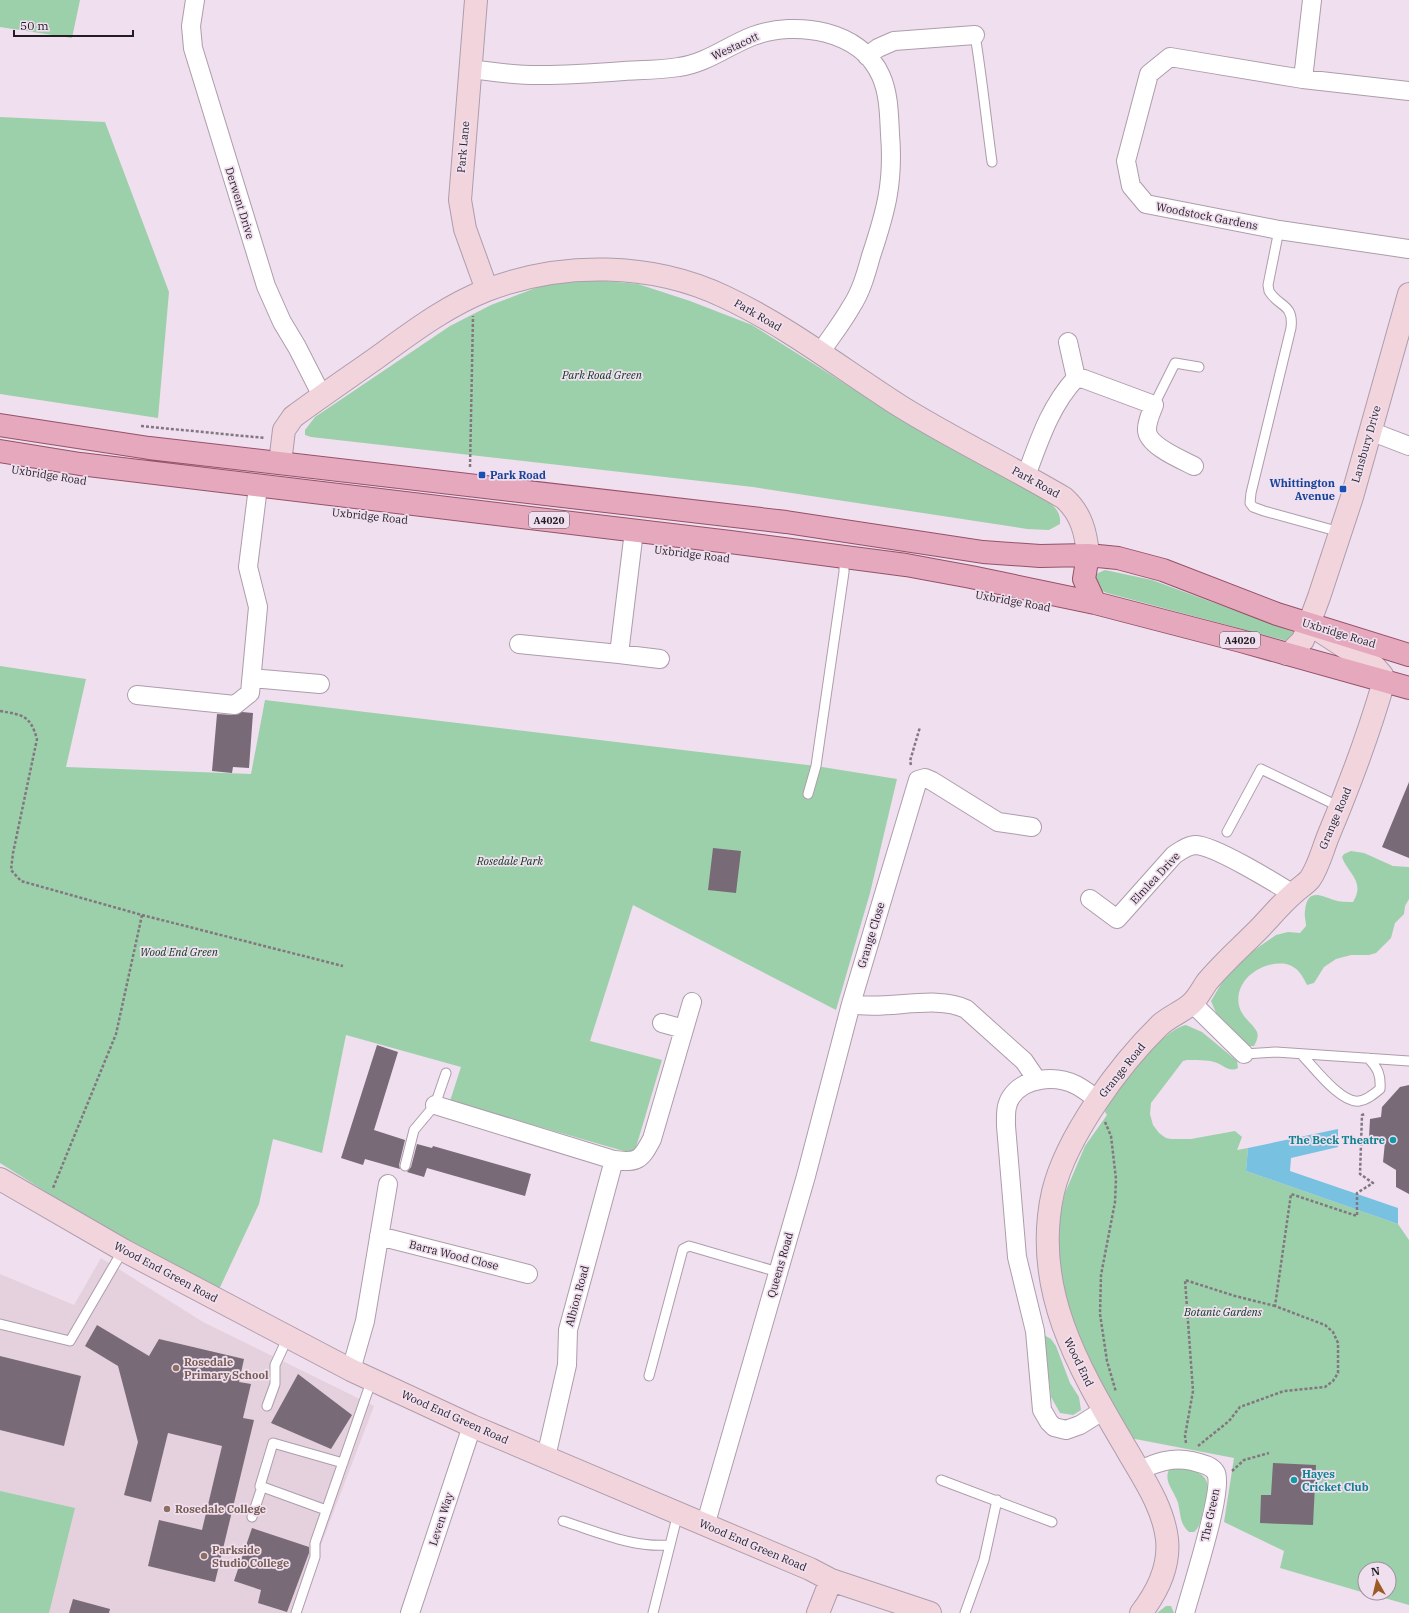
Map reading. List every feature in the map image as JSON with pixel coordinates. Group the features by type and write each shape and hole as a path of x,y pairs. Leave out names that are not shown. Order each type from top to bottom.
{"main road":[{"name":"Uxbridge Road","path":"0,425 149,448 786,522 983,552 1040,556 1088,555 1118,558 1163,570 1309,624 1409,655"},
{"name":"Uxbridge Road","path":"0,451 80,464 258,487 844,556 971,577 1095,603 1409,688"},
{"path":"1088,555 1084,579 1095,603"}],"street":[{"name":"Derwent Drive","path":"195,0 191,26 194,48 255,254 274,306 322,396"},
{"name":"Park Lane","path":"476,0 460,200 464,230 481,293"},
{"path":"1304,79 1312,0"},
{"name":"Westacott","path":"470,69 542,76 680,67 713,56 754,36 792,29 806,29 835,36 856,47 867,56 881,75 887,96 892,162 889,194 886,212 858,295 851,308 820,353"},
{"path":"867,56 878,48 894,41 975,35"},
{"name":"Woodstock Gardens","path":"1409,90 1304,79 1170,57 1149,74 1126,161 1131,186 1146,204 1279,230 1409,249"},
{"name":"Park Road","path":"280,463 282,438 287,423 322,396 418,328 481,293 528,278 569,270 612,270 644,273 694,285 724,296 760,315 900,406 966,445 1026,476 1064,498 1074,507 1086,536 1088,555"},
{"name":"Lansbury Drive","path":"1287,654 1298,646 1309,624 1340,532 1370,431 1400,340 1409,294"},
{"path":"1068,342 1076,378"},
{"path":"1076,378 1084,379 1154,405 1147,434 1158,446 1194,466"},
{"path":"1026,476 1050,414 1059,399 1076,378"},
{"path":"1370,431 1409,446"},
{"path":"137,695 235,705 250,693 258,607 248,567 258,487"},
{"path":"619,654 634,531"},
{"path":"1309,624 1362,657 1382,674 1384,681"},
{"path":"519,644 660,659"},
{"path":"252,678 320,684"},
{"name":"Grange Road","path":"1111,1404 1080,1425 1066,1430 1054,1427 1049,1422 1042,1410 1035,1332 1017,1257 1006,1126 1007,1106 1011,1097 1018,1089 1036,1080 1054,1079 1076,1085 1096,1104 1123,1068 1159,1026 1173,1014 1192,1004 1206,983 1292,894 1310,880 1351,782 1384,681"},
{"path":"918,780 925,778 932,780 998,822 1032,827"},
{"name":"Grange Close","path":"850,1004 918,780"},
{"name":"Elmlea Drive","path":"1090,899 1117,919 1174,855 1195,845 1219,853 1292,894"},
{"path":"435,1106 614,1160 631,1162 644,1154 652,1139 692,1002"},
{"path":"850,1004 870,1006 943,1003 960,1006 1024,1061 1036,1080"},
{"name":"Queens Road","path":"704,1526 806,1176 850,1004"},
{"path":"1192,1004 1244,1054"},
{"path":"662,1023 684,1029"},
{"name":"Wood End","path":"1096,1104 1066,1152 1053,1192 1047,1240 1052,1290 1062,1324 1082,1370 1111,1404 1139,1471 1154,1496 1164,1523 1167,1553 1162,1580 1141,1613"},
{"name":"Albion Road","path":"546,1457 567,1364 568,1330 614,1160"},
{"name":"Wood End Green Road","path":"0,1178 123,1250 351,1370 472,1426 678,1513 704,1526 810,1569 831,1580 930,1613"},
{"path":"351,1370 365,1321 388,1184"},
{"name":"Barra Wood Close","path":"380,1236 528,1274"},
{"name":"Leven Way","path":"410,1613 472,1426"},
{"name":"The Green","path":"1139,1471 1152,1464 1184,1454 1213,1469 1217,1480 1212,1511 1185,1613"},
{"path":"818,1613 831,1580"}],"lane":[{"path":"975,35 980,62 980,80 992,162"},
{"path":"1279,230 1268,285 1269,291 1290,312 1292,318 1291,328 1251,493 1250,503 1253,507 1264,511 1340,532"},
{"path":"1154,405 1175,363 1199,367"},
{"path":"808,794 816,766 844,572 844,556"},
{"path":"1227,832 1261,769 1340,807"},
{"path":"1244,1054 1276,1052 1409,1061"},
{"path":"1301,1054 1336,1091 1346,1099 1358,1102 1372,1096 1380,1089 1381,1078 1377,1066 1368,1058"},
{"path":"405,1166 414,1130 435,1106 446,1074"},
{"path":"649,1376 683,1249 689,1246 778,1272"},
{"path":"0,1324 70,1341 123,1250"},
{"path":"267,1406 275,1384 275,1365 288,1337"},
{"path":"296,1613 315,1557 315,1543 372,1379"},
{"path":"252,1517 262,1487 260,1486 273,1443 343,1463"},
{"path":"941,1480 1052,1522"},
{"path":"262,1487 326,1510"},
{"path":"965,1613 984,1560 997,1500"},
{"path":"653,1613 678,1513"},
{"path":"563,1521 628,1542 652,1546 669,1545"}],"path":[{"path":"470,468 481,293"},
{"path":"140,426 262,438"},
{"path":"0,711 22,714 33,725 37,739 13,853 11,870 21,881 142,915 342,966"},
{"path":"918,780 910,761 920,727"},
{"path":"46,1205 116,1034 142,915"},
{"path":"1096,1104 1107,1124 1111,1136 1115,1164 1115,1202 1101,1275 1100,1314 1107,1361 1111,1404"},
{"path":"1275,1306 1291,1194 1357,1216 1357,1192 1373,1183 1360,1174 1362,1114 1370,1112"},
{"path":"1185,1280 1275,1306 1325,1325 1333,1332 1338,1343 1338,1373 1333,1381 1325,1388 1284,1391 1240,1407 1229,1421 1184,1454 1186,1443 1185,1436 1193,1391 1185,1280"},
{"path":"1217,1480 1223,1480 1244,1460 1269,1453"}],"shaded area":[{"name":"Rosedale College","path":"101,1258 203,1322 374,1406 295,1613 0,1613 0,1274 74,1305"}],"green space":[{"path":"0,0 80,0 72,38 0,27"},
{"path":"0,117 105,122 169,292 158,418 0,394"},
{"name":"Park Road Green","path":"574,281 605,281 638,284 690,301 752,325 904,421 1048,501 1057,511 1060,517 1060,524 1049,530 1027,529 753,487 311,437 305,435 305,430 315,417 450,326 491,305 546,284"},
{"path":"1105,570 1152,580 1296,633 1287,641 1107,593 1098,589 1095,577 1098,573"},
{"path":"0,666 86,679 66,767 251,774 265,700 816,766 897,779 870,893 836,1010 633,905 590,1041 662,1060 634,1154 450,1101 461,1067 346,1035 322,1153 273,1139 259,1204 215,1298 0,1163"},
{"path":"1351,851 1364,853 1393,866 1409,867 1409,899 1405,906 1404,914 1395,923 1391,938 1376,953 1369,955 1351,955 1336,959 1324,967 1314,983 1307,985 1297,969 1286,964 1267,966 1258,969 1250,975 1240,990 1238,999 1242,1013 1256,1029 1258,1034 1254,1046 1249,1046 1217,1015 1211,1001 1227,974 1240,960 1276,935 1288,932 1300,933 1306,926 1306,904 1311,896 1319,895 1339,901 1353,902 1356,895 1357,883 1344,863 1342,857 1344,854"},
{"name":"Botanic Gardens","path":"1186,1025 1202,1032 1237,1061 1238,1068 1228,1069 1217,1063 1209,1061 1183,1061 1151,1103 1150,1114 1153,1125 1159,1133 1166,1138 1171,1139 1191,1139 1235,1131 1242,1137 1237,1150 1248,1148 1246,1171 1398,1224 1409,1240 1409,1605 1395,1601 1397,1601 1397,1561 1357,1561 1357,1591 1280,1568 1284,1551 1224,1522 1234,1458 1130,1438 1086,1360 1061,1293 1055,1240 1065,1193 1085,1146 1107,1115 1105,1112 1106,1106 1132,1072 1154,1047 1176,1029"},
{"path":"1044,1335 1051,1339 1056,1346 1070,1383 1079,1397 1081,1410 1073,1415 1060,1413 1051,1397"},
{"path":"1186,1469 1197,1472 1206,1479 1208,1485 1208,1496 1200,1522 1194,1532 1189,1532 1183,1525 1177,1499 1168,1482 1167,1478 1169,1470"},
{"path":"0,1491 75,1508 49,1613 0,1613"},
{"path":"1166,1606 1171,1606 1174,1613 1157,1613"}],"water":[{"path":"1338,1129 1338,1147 1291,1158 1290,1171 1398,1208 1398,1224 1246,1171 1248,1148"}],"building":[{"path":"242,712 253,713 249,768 233,767 232,773 212,771 217,714 234,715"},
{"path":"1409,782 1409,858 1382,847"},
{"path":"713,848 741,851 736,893 708,890"},
{"path":"377,1045 398,1052 374,1130 405,1140 399,1165 400,1169 365,1159 363,1165 341,1158"},
{"name":"The Beck Theatre","path":"1409,1085 1409,1194 1396,1187 1396,1170 1383,1162 1385,1142 1369,1138 1370,1119 1381,1117 1382,1107 1400,1087"},
{"path":"417,1144 432,1148 433,1146 531,1174 525,1196 427,1168 424,1177 407,1172 411,1167"},
{"path":"97,1325 149,1356 159,1339 244,1359 239,1382 251,1384 243,1418 254,1420 215,1582 148,1566 159,1520 202,1530 222,1446 168,1433 151,1502 124,1495 138,1442 118,1366 85,1346"},
{"path":"0,1356 81,1376 64,1446 0,1430"},
{"path":"298,1374 352,1415 331,1449 271,1423"},
{"name":"Hayes Cricket Club","path":"1273,1463 1316,1465 1313,1525 1260,1523 1261,1495 1271,1495"},
{"path":"252,1528 309,1547 309,1553 287,1612 258,1603 261,1590 234,1581"},
{"path":"73,1599 110,1609 109,1613 69,1613"}],"place":[{"name":"Park Road","path":"482,475"},
{"name":"Whittington Avenue","path":"1343,489"},
{"name":"The Beck Theatre","path":"1393,1140"},
{"name":"Rosedale Primary School","path":"176,1368"},
{"name":"Hayes Cricket Club","path":"1294,1480"},
{"name":"Rosedale College","path":"167,1509"},
{"name":"Parkside Studio College","path":"204,1556"}],"park label":[{"name":"Rosedale Park","path":"510,861"},
{"name":"Wood End Green","path":"179,952"}]}
